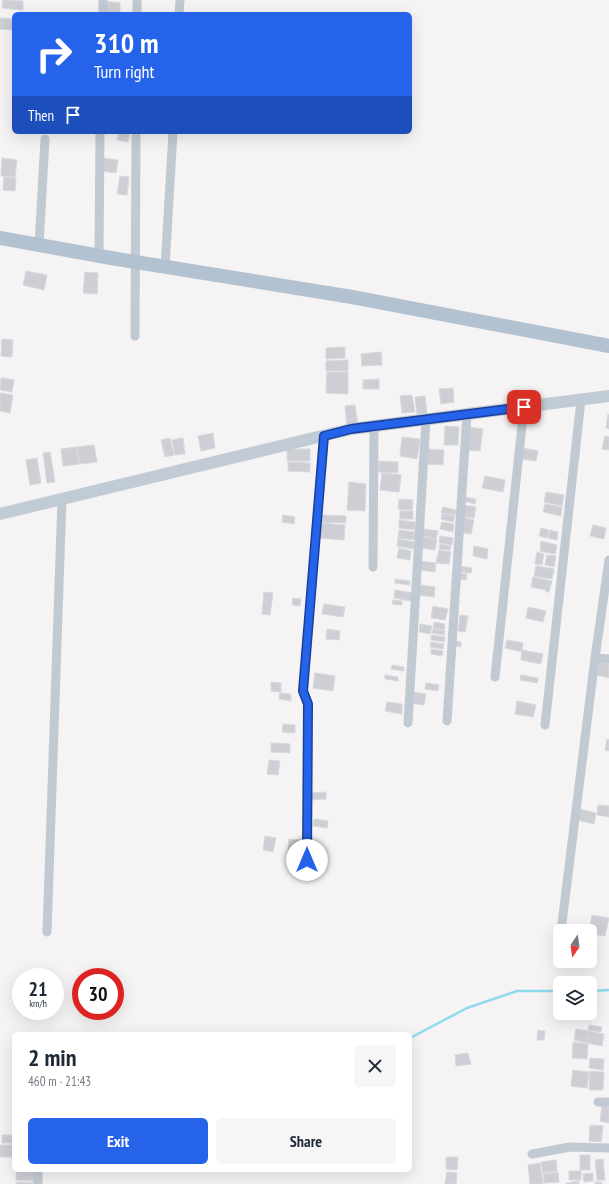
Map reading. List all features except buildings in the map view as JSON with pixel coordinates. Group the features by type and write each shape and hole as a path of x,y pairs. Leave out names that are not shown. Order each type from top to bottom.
{"main road":[{"path":"0,238 99,256 352,297 609,346"}],"street":[{"path":"103,0 103,12"},
{"path":"137,0 137,12"},
{"path":"179,12 180,0"},
{"path":"99,256 100,134"},
{"path":"135,336 136,134"},
{"path":"166,267 173,134"},
{"path":"39,245 45,139"},
{"path":"0,514 351,429 609,396"},
{"path":"545,725 581,400"},
{"path":"495,678 524,407"},
{"path":"447,721 467,414"},
{"path":"408,723 426,420"},
{"path":"373,567 374,426"},
{"path":"307,860 308,704 303,691 324,436"},
{"path":"46,932 62,499"},
{"path":"562,924 595,658 609,560"},
{"path":"595,658 609,659"},
{"path":"598,1102 609,1102"},
{"path":"532,1154 570,1147 609,1148"},
{"path":"38,1172 38,1184"}],"waterway":[{"path":"597,991 609,990"},
{"path":"412,1037 467,1008 517,991 553,991"}],"route":[{"path":"307,860 308,704 303,691 324,436 351,429 524,407"}]}
